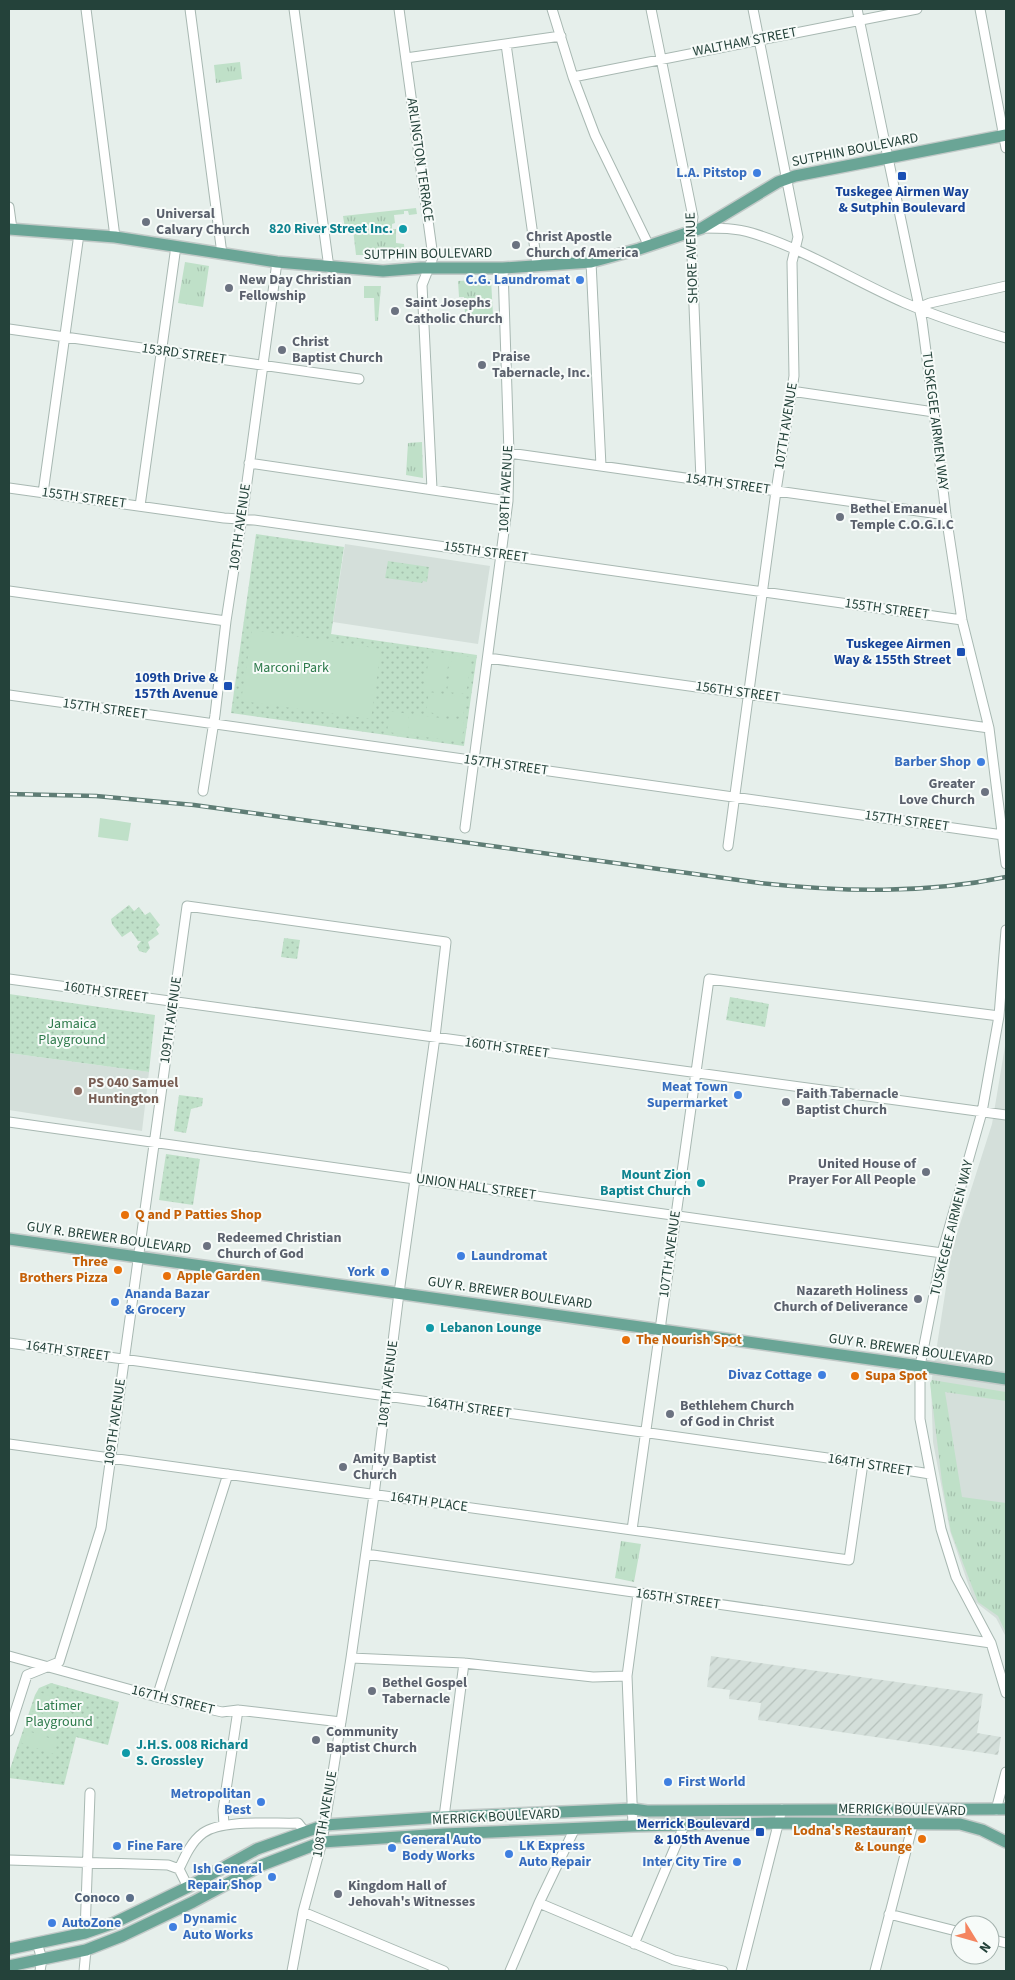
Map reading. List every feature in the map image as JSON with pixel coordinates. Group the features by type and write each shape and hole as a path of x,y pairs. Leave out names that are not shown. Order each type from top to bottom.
{"main road":[{"name":"SUTPHIN BOULEVARD","path":"10,229 115,237 277,262 329,268 383,271 429,268 503,268 537,264 591,262 649,246 697,229 778,182 795,176 1005,135"},
{"name":"GUY R. BREWER BOULEVARD","path":"9,1239 1006,1379"},
{"name":"MERRICK BOULEVARD","path":"9,1949 85,1933 138,1912 257,1849 325,1825 444,1817 633,1809 647,1811 1001,1809"},
{"name":"MERRICK BOULEVARD","path":"9,1966 86,1950 142,1928 262,1864 322,1842 575,1828 778,1823 953,1824 971,1826 1006,1842"}],"street":[{"path":"86,9 115,237"},
{"path":"190,9 222,254"},
{"path":"294,9 329,268"},
{"name":"ARLINGTON TERRACE","path":"399,9 433,257 422,285 432,489"},
{"path":"552,9 573,76 595,135 649,246"},
{"name":"SHORE AVENUE","path":"651,9 697,229 701,480"},
{"name":"107TH AVENUE","path":"728,846 776,490 794,376 792,262 798,237 753,9"},
{"name":"TUSKEGEE AIRMEN WAY","path":"857,9 889,158 918,308 962,620 989,728 1006,864"},
{"name":"WALTHAM STREET","path":"573,76 916,9"},
{"path":"980,9 1006,148"},
{"path":"406,58 561,36"},
{"path":"506,44 537,264"},
{"path":"9,207 10,229"},
{"path":"697,229 729,228 752,233 795,250 918,308 952,322 1006,338"},
{"path":"43,493 79,234"},
{"path":"140,506 176,246"},
{"name":"109TH AVENUE","path":"203,791 214,724 226,622 277,262"},
{"path":"591,262 601,466"},
{"name":"108TH AVENUE","path":"465,828 508,501 509,453 503,268"},
{"path":"918,308 930,303 1006,286"},
{"name":"153RD STREET","path":"9,329 359,379"},
{"path":"791,392 934,412"},
{"name":"154TH STREET","path":"509,453 946,515"},
{"path":"249,463 508,501"},
{"name":"155TH STREET","path":"9,488 962,620"},
{"path":"9,591 226,622"},
{"name":"156TH STREET","path":"488,658 989,728"},
{"name":"157TH STREET","path":"9,695 1003,835"},
{"name":"109TH AVENUE","path":"9,1731 27,1676 46,1666 59,1662 101,1528 187,906"},
{"name":"108TH AVENUE","path":"187,906 446,942 435,1037 351,1658 322,1842 304,1912 292,1971"},
{"name":"TUSKEGEE AIRMEN WAY","path":"1006,930 999,1016 982,1112 942,1253 920,1366 920,1419 941,1529 956,1577 991,1643 1002,1658 1006,1693"},
{"name":"107TH AVENUE","path":"632,1530 709,978 999,1016"},
{"name":"160TH STREET","path":"9,979 1006,1115"},
{"name":"UNION HALL STREET","path":"9,1122 942,1253"},
{"name":"164TH STREET","path":"9,1343 863,1462 930,1474"},
{"name":"164TH PLACE","path":"9,1444 848,1560 863,1462"},
{"path":"157,1697 228,1474"},
{"name":"165TH STREET","path":"366,1554 991,1643"},
{"path":"633,1826 627,1676 638,1594"},
{"name":"167TH STREET","path":"9,1656 157,1697 222,1712 238,1710 341,1722"},
{"path":"351,1658 464,1663 593,1677 627,1676"},
{"path":"444,1817 464,1663"},
{"path":"224,1825 223,1810 238,1710"},
{"path":"1001,1809 1006,1772"},
{"path":"85,1933 90,1793"},
{"path":"741,1971 782,1809"},
{"path":"179,1869 193,1843 214,1826 298,1823 305,1832"},
{"path":"875,1971 913,1824"},
{"path":"634,1944 684,1826"},
{"path":"510,1971 539,1903 575,1828"},
{"path":"9,1860 168,1865 179,1869 188,1887"},
{"path":"539,1903 674,1960 723,1971"},
{"path":"304,1912 444,1971"},
{"path":"889,1914 950,1929"},
{"path":"37,1943 42,1959 40,1971"},
{"path":"84,1971 86,1950"}],"shaded area":[{"path":"345,544 490,566 478,644 333,622"},
{"path":"1006,1040 1006,1637 996,1618 974,1601 950,1531 933,1442 931,1384 952,1249 992,1124"},
{"name":"PS 040 Samuel Huntington","path":"9,1053 149,1072 142,1131 9,1110"},
{"path":"711,1656 983,1694 977,1733 1001,1737 998,1755 758,1720 761,1703 729,1699 730,1690 707,1687"}],"green space":[{"path":"240,62 242,79 216,83 214,65"},
{"path":"416,208 417,214 409,215 408,211 404,211 404,214 394,215 395,223 392,224 392,229 396,229 396,243 404,244 405,257 395,258 395,255 356,255 353,229 345,229 343,216"},
{"path":"185,262 209,266 203,307 178,303"},
{"path":"491,279 493,315 460,317 459,313 465,313 464,297 459,297 458,281"},
{"path":"364,286 381,286 378,321 375,321 374,298 364,298"},
{"path":"422,442 423,478 406,475 408,443"},
{"name":"Marconi Park","path":"256,534 344,547 331,634 477,655 464,746 231,713"},
{"path":"388,561 429,567 427,582 385,578"},
{"path":"252,630 381,649 371,719 241,701"},
{"path":"430,652 450,654 444,691 424,689"},
{"path":"452,655 472,657 466,694 447,692"},
{"path":"429,692 466,697 463,717 426,712"},
{"path":"390,711 409,714 408,730 410,714 464,721 462,742 387,732"},
{"path":"100,818 131,823 128,841 98,837"},
{"path":"129,905 134,911 139,907 145,915 150,912 160,925 156,929 159,934 148,942 150,948 146,953 139,951 137,946 141,941 138,941 131,931 122,937 112,924 111,919"},
{"path":"284,938 300,940 297,959 281,957"},
{"name":"Jamaica Playground","path":"9,994 155,1015 149,1072 9,1053"},
{"path":"730,997 769,1004 765,1027 726,1020"},
{"path":"179,1095 203,1098 202,1106 191,1109 186,1133 174,1131"},
{"path":"166,1154 200,1159 193,1205 159,1200"},
{"path":"932,1380 1006,1392 1006,1401 945,1392 962,1497 1006,1503 1006,1633 998,1616 978,1602 951,1532 942,1482 930,1383"},
{"path":"621,1541 641,1544 634,1582 615,1578"},
{"name":"Latimer Playground","path":"51,1683 119,1702 108,1745 76,1737 64,1785 9,1778 9,1772 35,1695 39,1688"},
{"path":"38,1692 67,1701 61,1719 32,1710"},
{"path":"31,1711 61,1720 55,1738 25,1729"},
{"path":"25,1730 58,1741 54,1754 21,1743"}],"railway":[{"path":"9,794 96,796 194,805 791,886 853,890 914,889 976,883 1006,877"}],"place":[{"name":"L.A. Pitstop","path":"757,173"},
{"name":"Tuskegee Airmen Way & Sutphin Boulevard","path":"902,176"},
{"name":"Universal Calvary Church","path":"146,222"},
{"name":"820 River Street Inc.","path":"403,229"},
{"name":"Christ Apostle Church of America","path":"516,245"},
{"name":"C.G. Laundromat","path":"580,280"},
{"name":"New Day Christian Fellowship","path":"229,288"},
{"name":"Saint Josephs Catholic Church","path":"395,311"},
{"name":"Christ Baptist Church","path":"282,350"},
{"name":"Praise Tabernacle, Inc.","path":"482,365"},
{"name":"Bethel Emanuel Temple C.O.G.I.C","path":"840,517"},
{"name":"Tuskegee Airmen Way & 155th Street","path":"961,652"},
{"name":"109th Drive & 157th Avenue","path":"228,686"},
{"name":"Barber Shop","path":"981,762"},
{"name":"Greater Love Church","path":"985,792"},
{"name":"PS 040 Samuel Huntington","path":"78,1091"},
{"name":"Meat Town Supermarket","path":"738,1095"},
{"name":"Faith Tabernacle Baptist Church","path":"786,1102"},
{"name":"United House of Prayer For All People","path":"926,1172"},
{"name":"Mount Zion Baptist Church","path":"701,1183"},
{"name":"Q and P Patties Shop","path":"125,1215"},
{"name":"Redeemed Christian Church of God","path":"207,1246"},
{"name":"Laundromat","path":"461,1256"},
{"name":"Three Brothers Pizza","path":"118,1270"},
{"name":"York","path":"385,1272"},
{"name":"Apple Garden","path":"167,1276"},
{"name":"Nazareth Holiness Church of Deliverance","path":"918,1299"},
{"name":"Ananda Bazar & Grocery","path":"115,1302"},
{"name":"Lebanon Lounge","path":"430,1328"},
{"name":"The Nourish Spot","path":"626,1340"},
{"name":"Divaz Cottage","path":"822,1375"},
{"name":"Supa Spot","path":"855,1376"},
{"name":"Bethlehem Church of God in Christ","path":"670,1414"},
{"name":"Amity Baptist Church","path":"343,1467"},
{"name":"Bethel Gospel Tabernacle","path":"372,1691"},
{"name":"Community Baptist Church","path":"316,1740"},
{"name":"J.H.S. 008 Richard S. Grossley","path":"126,1753"},
{"name":"First World","path":"668,1782"},
{"name":"Metropolitan Best","path":"261,1802"},
{"name":"Merrick Boulevard & 105th Avenue","path":"760,1832"},
{"name":"Lodna's Restaurant & Lounge","path":"922,1839"},
{"name":"Fine Fare","path":"117,1846"},
{"name":"General Auto Body Works","path":"392,1848"},
{"name":"LK Express Auto Repair","path":"509,1854"},
{"name":"Inter City Tire","path":"737,1862"},
{"name":"Ish General Repair Shop","path":"272,1877"},
{"name":"Kingdom Hall of Jehovah's Witnesses","path":"338,1894"},
{"name":"Conoco","path":"130,1898"},
{"name":"AutoZone","path":"52,1923"},
{"name":"Dynamic Auto Works","path":"173,1927"}]}
